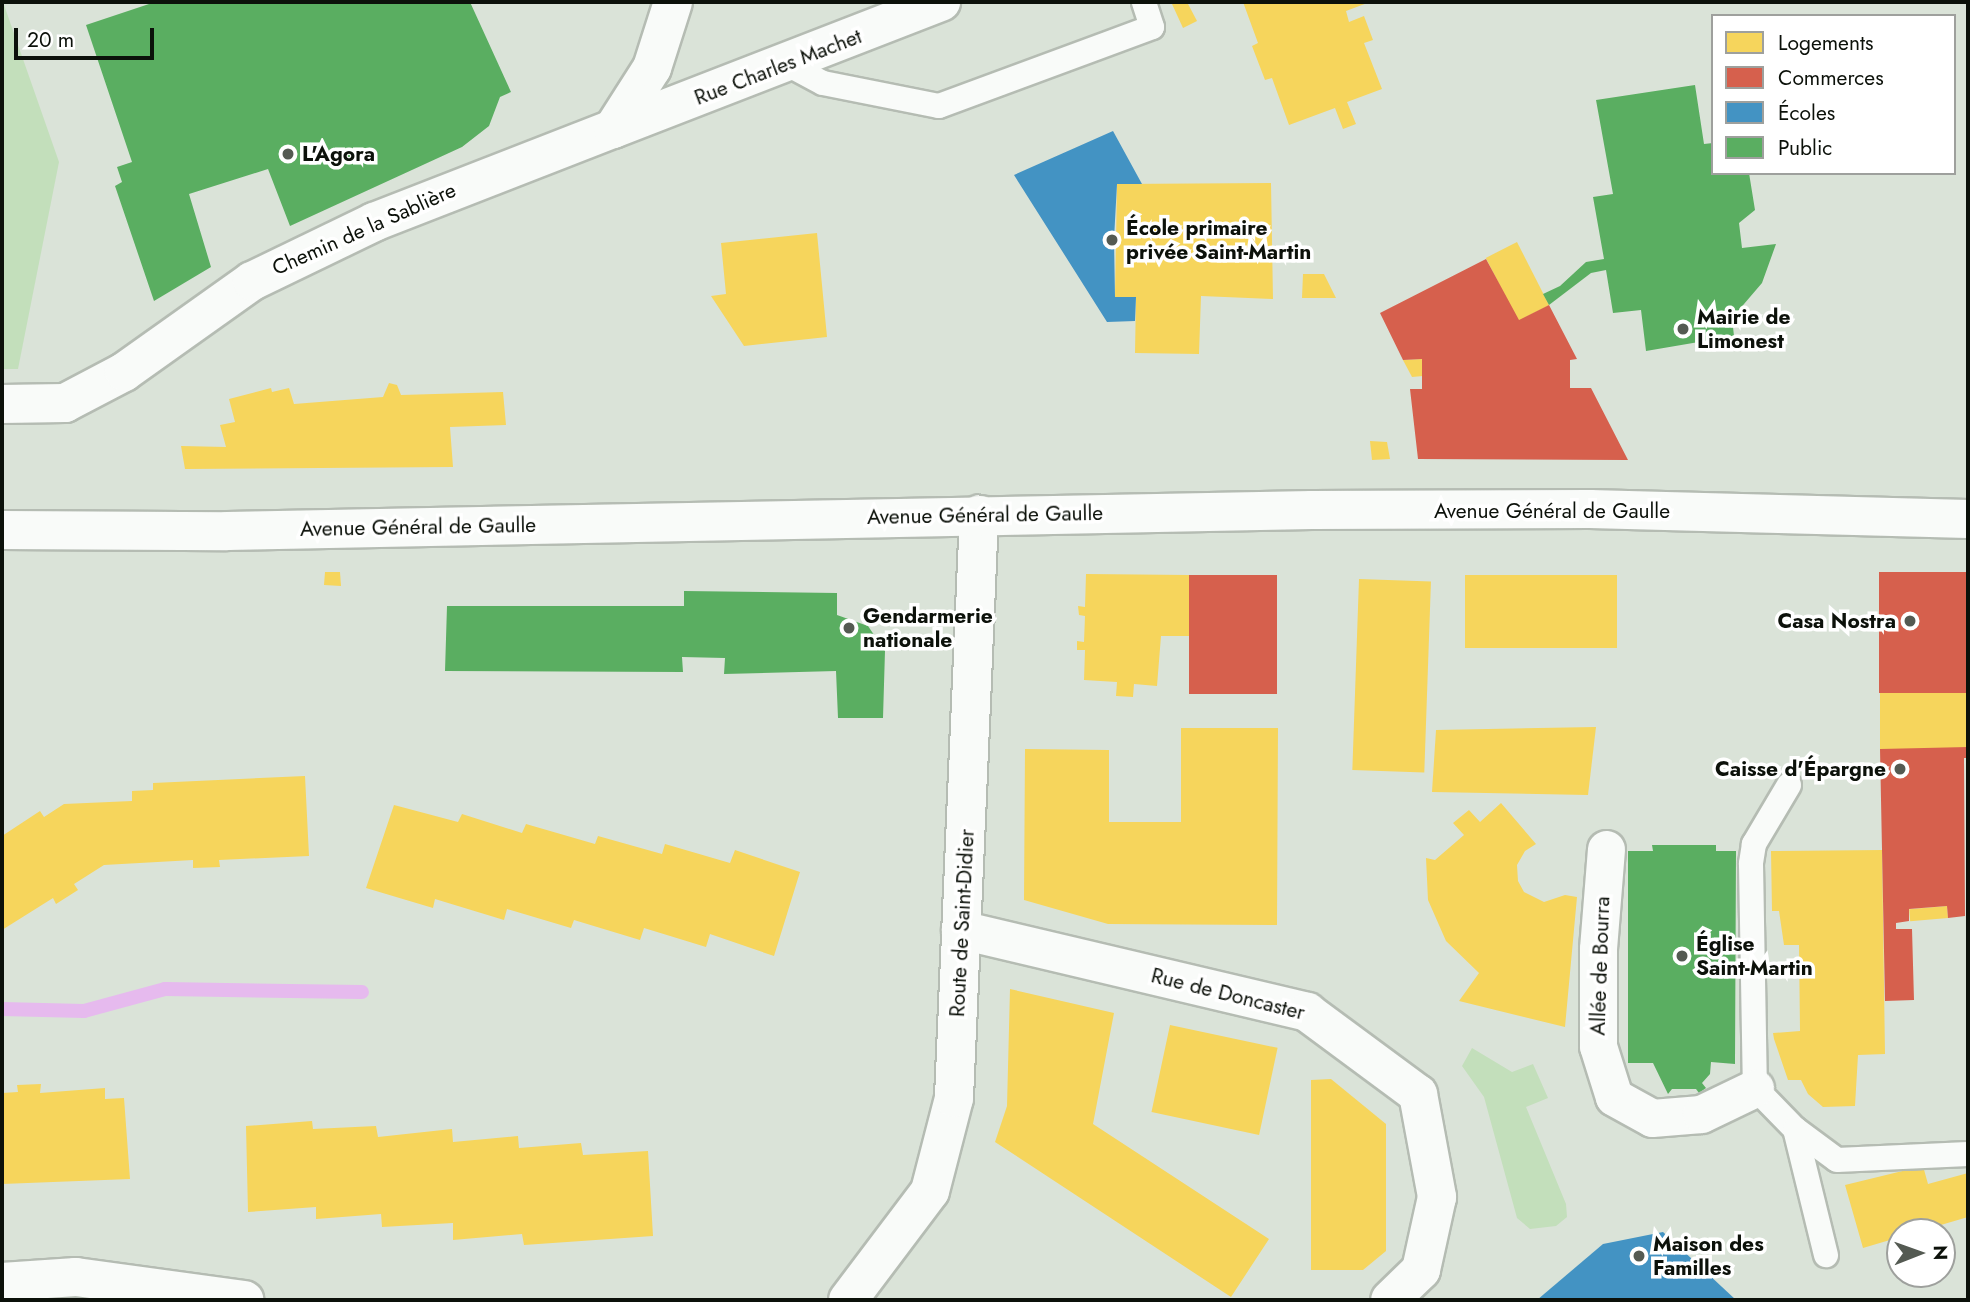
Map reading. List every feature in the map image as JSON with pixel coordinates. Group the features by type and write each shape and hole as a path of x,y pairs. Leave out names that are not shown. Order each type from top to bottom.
{"street":[{"path":"613,130 652,68 673,2"},
{"name":"Rue Charles Machet","path":"613,130 789,65 941,2"},
{"name":"Chemin de la Sablière","path":"2,404 65,403 124,372 252,281 386,217 613,130"},
{"name":"Avenue Général de Gaulle","path":"2,530 227,531 979,515 1590,509 1968,519"},
{"name":"Route de Saint-Didier","path":"848,1300 930,1191 954,1098 979,515"},
{"name":"Allée de Bourra","path":"1605,849 1598,949 1598,1046 1614,1097 1653,1118 1701,1114 1755,1088"},
{"name":"Rue de Doncaster","path":"961,930 1307,1012 1418,1094 1437,1197 1421,1270 1390,1300"},
{"path":"2,1282 76,1278 244,1300"}],"lane":[{"path":"789,65 824,83 939,106 1152,26 1144,2"},
{"path":"1789,785 1754,844 1751,864 1755,1088 1795,1129 1837,1160 1968,1154"},
{"path":"1795,1129 1826,1255"}],"green space":[{"path":"3,2 59,162 18,369 2,369"},
{"path":"1472,1048 1512,1072 1533,1064 1548,1098 1526,1107 1566,1204 1567,1217 1556,1226 1530,1229 1517,1218 1484,1097 1462,1066"}],"building: Logements":[{"path":"1187,2 1197,21 1183,28 1172,4"},
{"path":"1243,2 1370,2 1346,11 1349,22 1364,16 1373,40 1364,43 1382,89 1347,102 1356,124 1343,129 1335,108 1289,125 1272,78 1265,80 1252,46 1258,43"},
{"path":"1271,183 1273,299 1201,296 1199,354 1135,353 1136,297 1115,297 1117,184"},
{"path":"817,233 827,337 744,346 711,296 726,294 721,243"},
{"path":"1517,242 1549,305 1518,321 1486,258"},
{"path":"1303,274 1324,274 1336,298 1302,298"},
{"path":"1422,359 1423,376 1412,377 1403,360"},
{"path":"389,383 397,385 401,395 503,392 506,425 450,427 453,467 185,469 181,446 226,447 220,425 235,422 229,399 271,388 272,392 289,388 294,404 383,397"},
{"path":"1370,441 1387,442 1390,459 1372,460"},
{"path":"325,572 340,572 341,586 324,585"},
{"path":"1086,574 1189,575 1189,636 1161,636 1157,686 1134,684 1133,697 1116,696 1117,682 1084,680 1085,650 1077,650 1077,641 1084,642 1085,616 1079,615 1078,606 1085,607"},
{"path":"1465,575 1617,575 1617,648 1465,648"},
{"path":"1359,579 1431,582 1424,772 1352,770"},
{"path":"1880,693 1968,693 1968,749 1880,749"},
{"path":"1596,727 1588,795 1432,792 1436,730"},
{"path":"1181,728 1278,728 1277,925 1108,924 1024,900 1025,749 1109,750 1109,822 1181,822"},
{"path":"305,776 309,856 219,860 220,867 193,868 193,860 104,865 74,884 78,890 56,904 53,898 2,930 2,836 40,811 44,817 64,804 132,801 132,791 153,790 153,783"},
{"path":"1501,803 1536,844 1525,851 1517,865 1518,881 1524,892 1544,902 1565,895 1577,897 1565,1027 1459,1001 1479,973 1446,941 1428,900 1426,858 1435,860 1464,835 1453,823 1469,810 1480,822"},
{"path":"394,805 458,822 462,814 522,833 526,824 595,844 598,836 662,854 665,844 730,863 735,850 800,872 774,956 710,934 706,947 644,928 640,940 574,920 571,928 507,909 504,920 435,899 433,908 366,888"},
{"path":"1882,850 1885,1054 1858,1055 1855,1106 1823,1107 1808,1094 1801,1080 1788,1080 1774,1039 1773,1033 1800,1031 1799,945 1784,945 1779,911 1772,911 1771,851"},
{"path":"1947,906 1948,918 1910,921 1909,909"},
{"path":"1010,989 1114,1013 1093,1124 1269,1239 1231,1297 995,1142 1007,1106"},
{"path":"1170,1025 1278,1048 1259,1135 1151,1112"},
{"path":"1331,1079 1386,1124 1386,1251 1363,1270 1311,1270 1311,1080"},
{"path":"41,1084 40,1093 105,1088 105,1099 124,1098 130,1179 2,1184 2,1093 18,1092 17,1085"},
{"path":"312,1121 313,1129 376,1126 378,1137 452,1129 453,1142 518,1136 519,1148 581,1143 583,1155 648,1151 653,1236 524,1245 522,1234 453,1240 453,1223 382,1227 381,1214 316,1219 316,1207 248,1212 246,1126"},
{"path":"1923,1166 1928,1184 1968,1173 1968,1217 1956,1221 1956,1218 1886,1218 1886,1241 1863,1248 1845,1185"}],"building: Commerces":[{"path":"1486,259 1519,320 1549,305 1577,359 1570,360 1570,388 1591,388 1628,460 1418,459 1410,389 1422,389 1422,359 1403,360 1380,313"},
{"path":"1879,572 1968,572 1968,693 1879,693"},
{"path":"1189,575 1277,575 1277,694 1189,694"},
{"path":"1968,747 1968,758 1964,758 1965,916 1948,918 1947,906 1909,909 1909,921 1896,923 1896,929 1912,929 1914,1000 1885,1001 1880,749"}],"building: Écoles":[{"path":"1113,131 1142,184 1117,184 1114,239 1115,297 1136,297 1135,321 1107,322 1014,175"},
{"name":"Maison des Familles","path":"1663,1232 1736,1300 1537,1300 1603,1244"}],"building: Public":[{"name":"L'Agora","path":"155,2 470,2 511,92 500,97 489,126 462,147 290,226 268,169 189,194 211,267 154,301 115,186 122,182 117,167 132,162 86,25"},
{"path":"1695,85 1704,144 1711,143 1711,175 1749,175 1755,210 1739,223 1742,248 1776,244 1762,283 1732,318 1734,336 1646,351 1641,310 1613,313 1606,270 1591,273 1549,305 1543,294 1560,286 1586,262 1604,259 1593,197 1613,194 1596,100"},
{"path":"684,591 837,593 837,615 868,626 885,651 883,718 838,718 836,671 724,674 725,658 682,657 683,672 445,671 447,606 684,606"},
{"name":"Église Saint-Martin","path":"1652,845 1716,845 1716,851 1736,851 1735,1064 1711,1062 1710,1074 1702,1083 1706,1088 1699,1093 1696,1089 1672,1089 1668,1094 1653,1063 1628,1063 1628,851 1653,851"}],"waterway":[{"path":"2,1009 84,1011 165,989 362,992"}],"place":[{"name":"L'Agora","path":"288,154"},
{"name":"École primaire privée Saint-Martin","path":"1112,240"},
{"name":"Mairie de Limonest","path":"1683,329"},
{"name":"Casa Nostra","path":"1910,621"},
{"name":"Gendarmerie nationale","path":"849,628"},
{"name":"Caisse d'Épargne","path":"1900,769"},
{"name":"Église Saint-Martin","path":"1682,956"},
{"name":"Maison des Familles","path":"1639,1256"}]}
